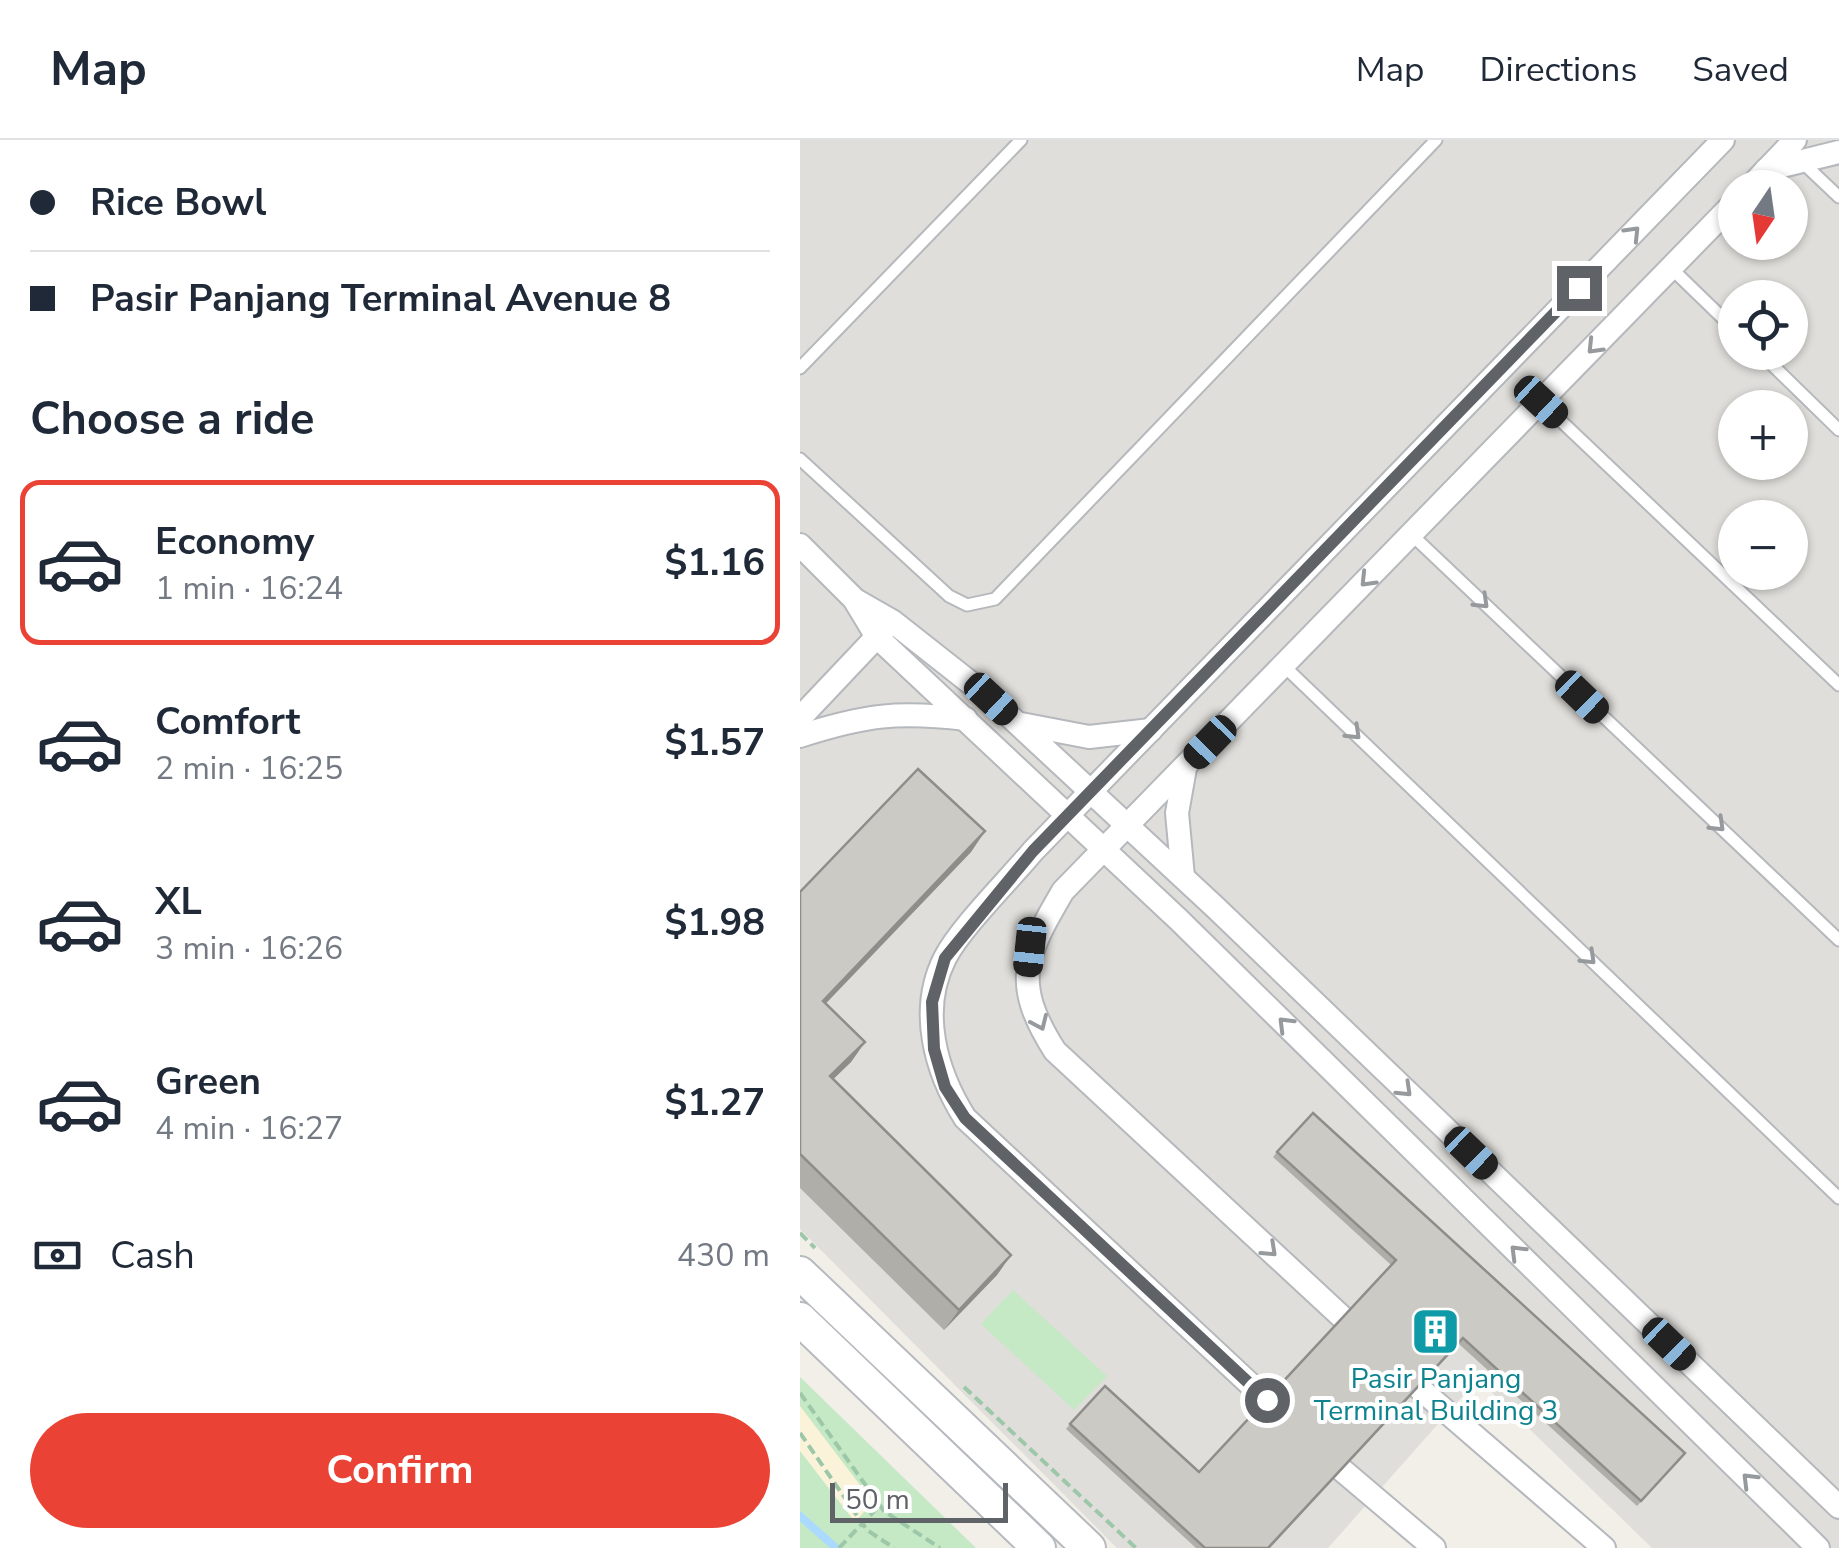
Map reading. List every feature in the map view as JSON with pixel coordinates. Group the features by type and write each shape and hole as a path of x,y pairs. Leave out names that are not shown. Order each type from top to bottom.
{"street":[{"path":"1267,1400 965,1118 945,1087 934,1049 932,1002 945,958 1033,851 1093,794 1717,144"},
{"path":"1766,170 1794,150 1839,152"},
{"path":"1343,1318 1055,1051 1036,1021 1027,978 1030,947 1064,891 1718,219"},
{"path":"800,545 966,719 1105,850 1818,1548"},
{"path":"800,718 884,629"},
{"path":"884,629 1017,724 1128,826 1839,1507"},
{"path":"800,736 851,720 904,712 966,719"},
{"path":"1017,724 1089,736 1151,730"},
{"path":"1183,877 1177,813 1185,768"},
{"path":"814,1267 1088,1548"},
{"path":"800,1319 1040,1548"},
{"path":"1419,1388 1604,1548"},
{"path":"1342,1470 1434,1548"}],"lane":[{"path":"800,368 1021,140"},
{"path":"800,458 949,596 968,605 995,599 1436,140"},
{"path":"1794,150 1839,198"},
{"path":"1670,268 1718,314"},
{"path":"1777,370 1839,430"},
{"path":"1541,402 1839,685"},
{"path":"1412,534 1839,940"},
{"path":"1284,666 1839,1198"}],"path":[{"path":"800,1233 814,1267"},
{"path":"955,1379 1136,1548"},
{"path":"800,1393 880,1505 940,1548"},
{"path":"800,1433 862,1524 894,1548"},
{"path":"839,1548 880,1505"}],"shaded area":[{"path":"800,140 1839,140 1839,1548 1652,1548 1478,1379 1328,1548 1117,1548 800,1229"}],"green space":[{"path":"1013,1290 1107,1376 1074,1410 981,1324"},
{"path":"800,1377 976,1548 800,1548"}],"sand":[{"path":"800,1406 873,1502 855,1522 800,1451"}],"building":[{"path":"918,769 985,831 823,1001 865,1042 830,1076 1011,1255 959,1310 800,1154 800,892"},
{"name":"Pasir Panjang Terminal Building 3","path":"1313,1113 1685,1453 1641,1501 1463,1338 1268,1548 1205,1548 1070,1424 1105,1386 1199,1472 1396,1260 1277,1152"}],"waterway":[{"path":"800,1516 836,1548"}],"place":[{"name":"Pasir Panjang Terminal Building 3","path":"1436,1331"}],"route":[{"path":"1267,1400 965,1118 945,1087 934,1049 932,1002 945,958 1033,851 1093,794 1579,288"}]}
